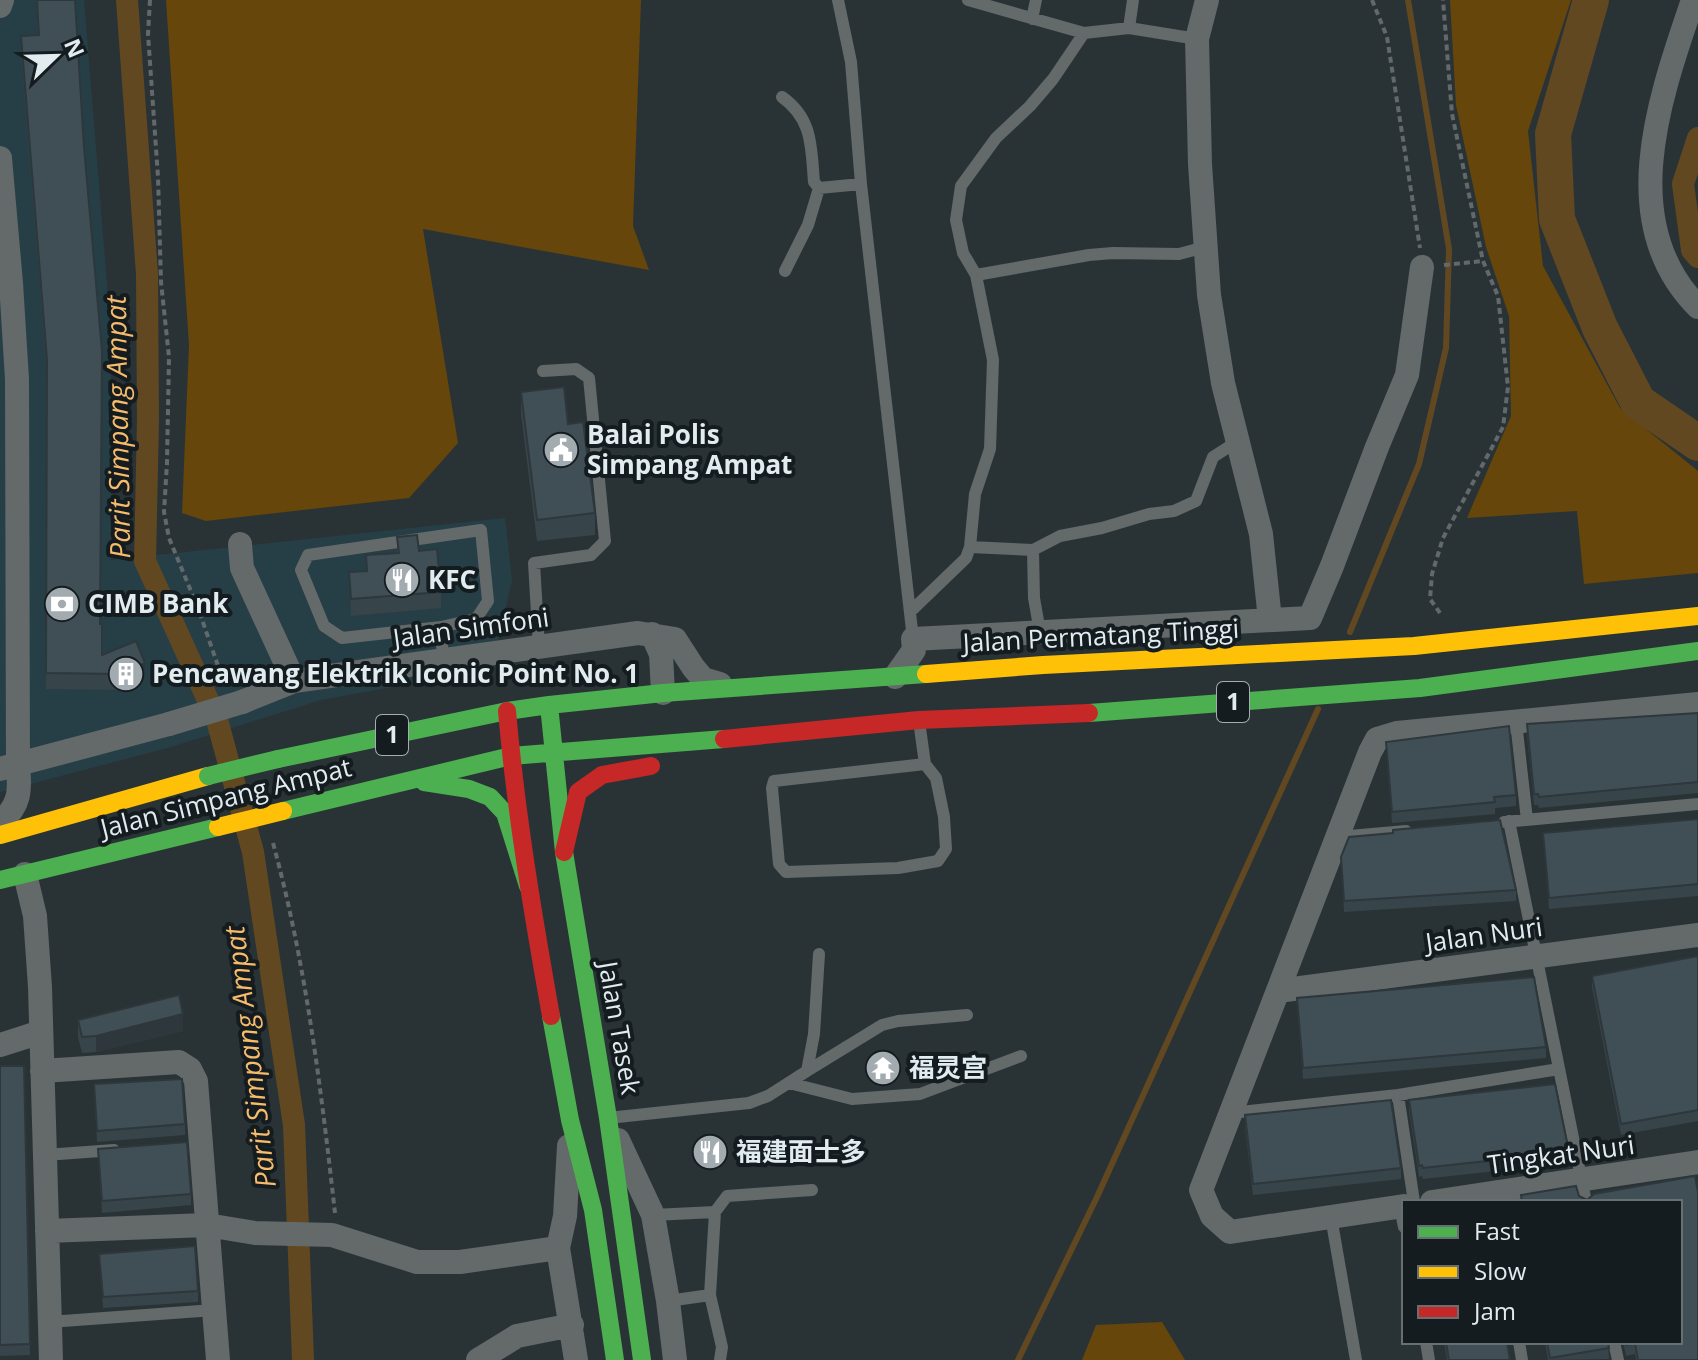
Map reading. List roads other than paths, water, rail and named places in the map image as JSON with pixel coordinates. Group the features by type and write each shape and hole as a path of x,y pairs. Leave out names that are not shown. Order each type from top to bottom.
{"main road":[{"name":"Jalan Permatang Tinggi","path":"507,711 549,705 663,699 734,689 1043,665 1414,646 1698,616"},
{"name":"1","path":"511,756 664,737 805,732 919,720 1046,716 1420,688 1698,651"},
{"name":"Jalan Tasek","path":"549,705 564,852 608,1118 642,1360"},
{"path":"507,711 528,886 570,1120 593,1210 615,1360"},
{"name":"Jalan Simpang Ampat","path":"0,835 208,776 507,711"},
{"path":"692,759 736,751 805,732"},
{"name":"Jalan Simpang Ampat","path":"0,880 511,756"},
{"path":"564,852 578,792 602,775 663,764"},
{"path":"413,780 469,789 490,797 505,813 528,886"}],"street":[{"path":"0,6 2,0"},
{"path":"1207,0 1197,39 1200,164 1209,295 1223,383 1261,534 1270,620"},
{"path":"1693,0 1655,128 1649,176 1652,216 1662,255 1686,296 1698,307"},
{"path":"0,158 6,282 17,379 13,717 9,767 20,792 12,812 0,823"},
{"path":"914,644 1040,632 1310,618 1407,375 1427,266"},
{"path":"240,544 242,568 294,681"},
{"name":"Jalan Simfoni","path":"9,767 169,724 234,695 294,681 638,633 652,634"},
{"path":"652,634 675,639 703,679 734,689"},
{"path":"652,634 661,654 663,699"},
{"path":"914,644 974,671"},
{"path":"895,677 914,644"},
{"path":"1402,1210 1230,1232 1212,1216 1201,1190 1377,739 1397,733 1698,704"},
{"path":"25,874 35,916 40,987 51,1360"},
{"name":"Jalan Nuri","path":"1278,991 1698,935"},
{"path":"0,1045 41,1032"},
{"path":"42,1071 179,1062 190,1069 196,1081 193,1143 207,1225 218,1360"},
{"path":"608,1118 653,1215 675,1360"},
{"path":"570,1120 565,1216 558,1248 576,1360"},
{"name":"Tingkat Nuri","path":"1462,1200 1584,1191 1698,1162"},
{"path":"47,1231 207,1225 255,1233 335,1236 417,1262 460,1262 558,1248"},
{"path":"478,1360 517,1336 572,1325"}],"lane":[{"path":"838,0 851,62 861,184 914,644"},
{"path":"968,0 1084,33 1129,28 1197,39"},
{"path":"1032,19 1036,0"},
{"path":"1129,28 1133,0"},
{"path":"910,612 966,558 970,547 975,494 990,449 993,360 976,275 963,253 956,220 961,186 996,138 1053,79 1084,33"},
{"path":"782,97 796,107 809,135 814,182 819,188"},
{"path":"819,188 861,184"},
{"path":"785,271 808,225 819,188"},
{"path":"976,275 1089,255 1179,254 1205,247"},
{"path":"539,647 534,563 591,555 605,541 589,378 576,369 543,371"},
{"path":"970,547 1033,550 1060,536 1149,514 1174,511 1196,501 1213,457 1238,441"},
{"path":"481,530 488,601 476,619 441,627 342,638 324,626 301,570 308,555 481,530"},
{"path":"1033,550 1034,598 1040,632"},
{"path":"441,627 443,660"},
{"path":"919,720 925,764 936,778 944,817 946,849 938,861 898,868 786,872 779,864 772,788 774,781 925,764"},
{"path":"1516,722 1527,820"},
{"path":"1493,823 1698,804"},
{"path":"1509,821 1584,1191"},
{"path":"1338,837 1415,830"},
{"path":"807,1071 814,1034 819,954"},
{"path":"608,1118 749,1103 768,1096 882,1025 967,1015"},
{"path":"789,1083 852,1099 920,1094 1021,1056"},
{"path":"1231,1113 1398,1095 1559,1069"},
{"path":"1398,1095 1404,1200"},
{"path":"45,1155 123,1149"},
{"path":"720,1360 722,1347 710,1295 715,1212 727,1196 812,1190"},
{"path":"653,1215 715,1212"},
{"path":"1331,1217 1356,1360"},
{"path":"668,1301 710,1295"},
{"path":"49,1322 214,1310"}],"waterway":[{"name":"Parit Simpang Ampat","path":"127,0 147,274 145,561 217,720 253,852 294,1125 303,1360"},
{"path":"1350,632 1419,464 1446,348 1449,249 1408,0"},
{"path":"1591,0 1553,134 1557,219 1600,328 1638,402 1698,443"},
{"path":"1698,138 1683,184 1692,250 1698,257"},
{"path":"1018,1360 1097,1197 1318,709"}],"place":[{"name":"Balai Polis Simpang Ampat","path":"561,450"},
{"name":"KFC","path":"402,580"},
{"name":"CIMB Bank","path":"62,604"},
{"name":"Pencawang Elektrik Iconic Point No. 1","path":"126,674"},
{"name":"福灵宫","path":"883,1068"},
{"name":"福建面士多","path":"710,1152"}]}
